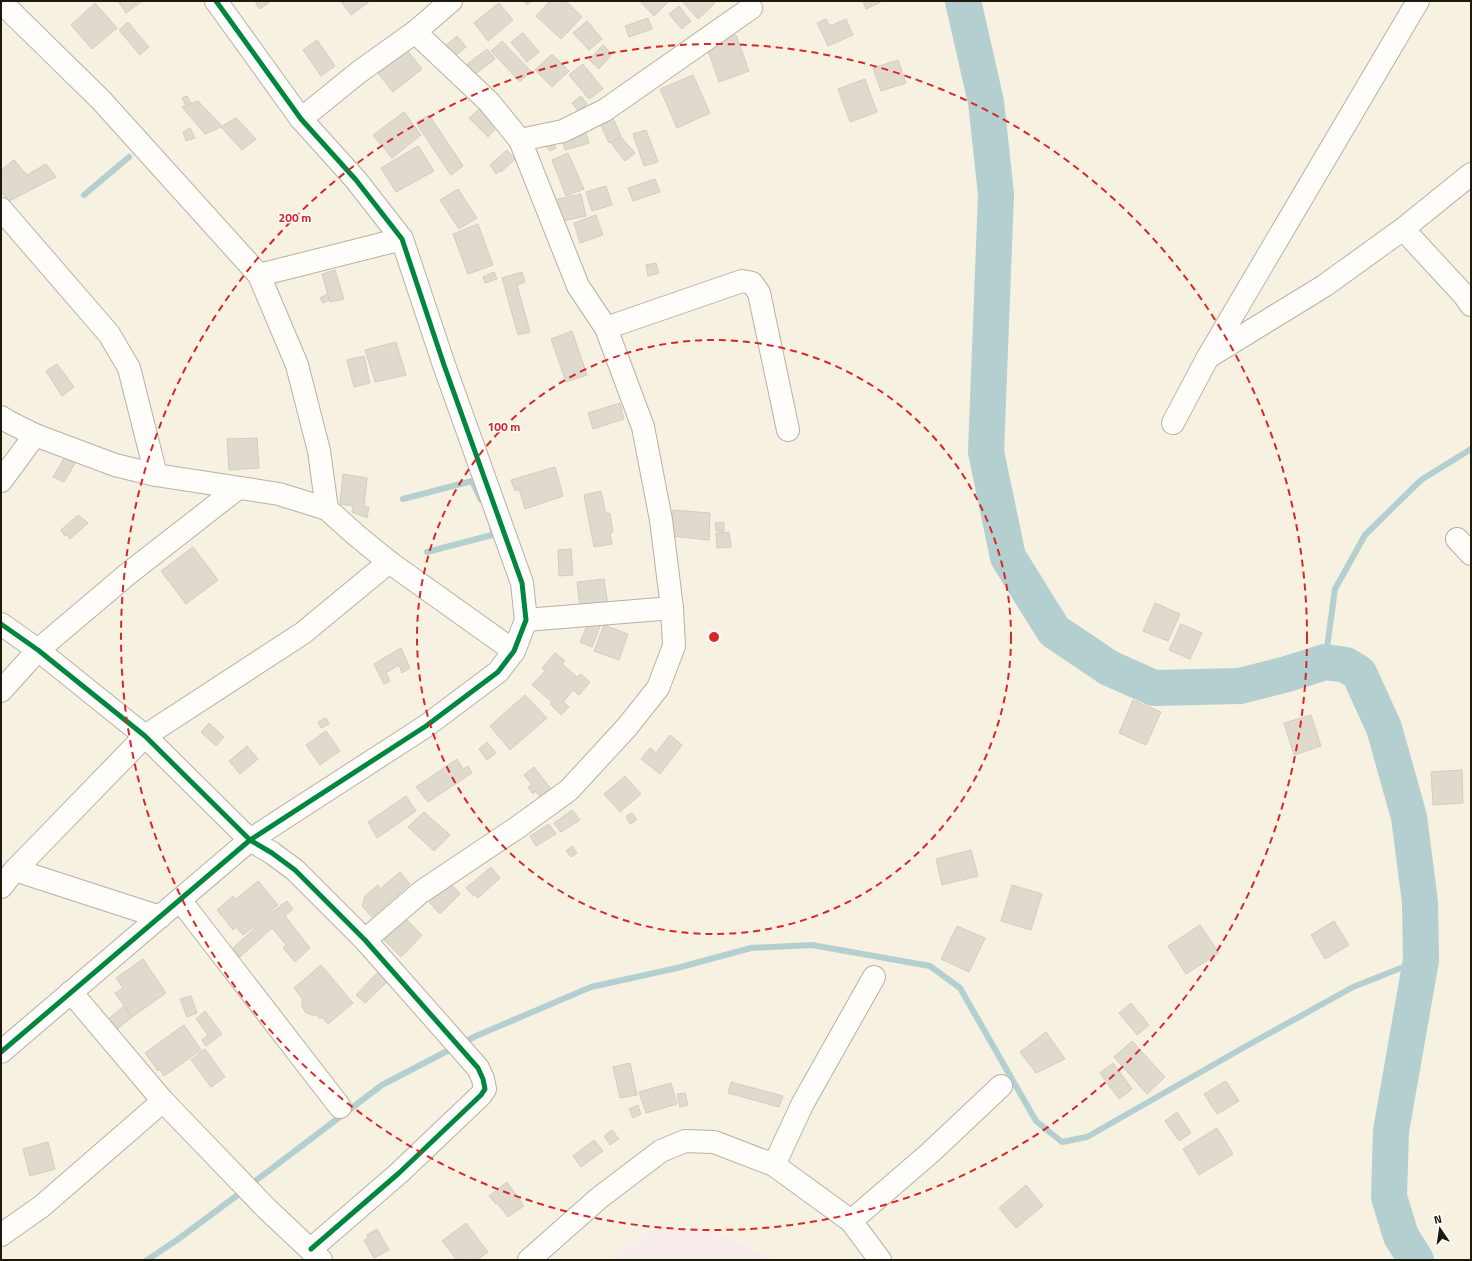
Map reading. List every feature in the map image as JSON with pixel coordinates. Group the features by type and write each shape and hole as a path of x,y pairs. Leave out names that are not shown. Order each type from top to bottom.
{"street":[{"path":"1,1052 250,840 426,726 498,672 514,651 526,620 522,584 444,365 402,239 356,180 301,119 216,1"},
{"path":"301,119 358,72 415,32 451,1"},
{"path":"1173,423 1208,357 1418,1"},
{"path":"1,2 101,100 259,275 297,365 319,451 327,509"},
{"path":"520,140 563,131 605,110 751,8"},
{"path":"365,940 421,892 518,827 569,790 628,727 658,688 674,646 672,608 661,520 643,427 606,328 578,286 520,140 489,102 415,32"},
{"path":"1208,357 1324,286 1403,229 1471,174"},
{"path":"1,209 109,334 129,368 156,475"},
{"path":"1403,229 1464,295 1471,305"},
{"path":"259,275 402,239"},
{"path":"606,328 742,281 752,283 759,293 788,430"},
{"path":"1,417 35,435 116,464 156,475 279,494 327,509 389,562 514,651"},
{"path":"1,482 35,435"},
{"path":"1,691 38,650 129,573 238,488"},
{"path":"1,887 15,870 145,736 303,633 389,562"},
{"path":"526,620 672,608"},
{"path":"1,624 38,650 145,736 250,840 272,853 295,870 365,940 478,1068 483,1078 485,1089 481,1095 316,1255 266,1208 163,1101 71,992"},
{"path":"15,870 160,917"},
{"path":"180,900 340,1107"},
{"path":"774,1164 803,1103 874,977"},
{"path":"851,1221 931,1152 1001,1086"},
{"path":"1,1235 42,1206 163,1101"},
{"path":"529,1260 598,1198 661,1151 685,1141 714,1142 774,1164 851,1221 880,1260"}],"shaded area":[{"path":"658,1226 712,1232 776,1260 609,1260"}],"building":[{"path":"118,1 142,1 126,13"},
{"path":"255,1 267,1 269,3 259,9"},
{"path":"341,1 368,1 369,2 351,15"},
{"path":"524,1 532,1 527,5"},
{"path":"550,1 566,1 582,17 561,39 536,16"},
{"path":"640,1 669,1 654,16"},
{"path":"682,1 713,1 715,3 698,19"},
{"path":"863,1 883,1 866,9"},
{"path":"95,3 117,28 92,49 71,25"},
{"path":"499,3 513,20 488,41 474,23"},
{"path":"679,6 691,21 682,29 669,14"},
{"path":"648,18 652,29 629,37 625,26"},
{"path":"826,19 830,26 846,19 853,35 828,46 817,23"},
{"path":"587,21 602,39 589,50 573,33"},
{"path":"128,22 149,47 140,55 119,30"},
{"path":"523,33 539,52 527,62 511,42"},
{"path":"736,35 749,71 719,82 706,45"},
{"path":"457,36 466,47 455,56 445,46"},
{"path":"317,40 335,66 321,76 303,50"},
{"path":"502,41 531,71 520,82 491,51"},
{"path":"603,45 612,54 599,69 589,60"},
{"path":"404,46 422,69 393,92 373,67"},
{"path":"487,49 495,59 474,75 466,65"},
{"path":"552,54 569,71 552,87 535,70"},
{"path":"898,60 906,83 881,91 873,68"},
{"path":"583,64 603,89 589,99 569,75"},
{"path":"693,75 710,113 677,128 660,89"},
{"path":"865,79 877,112 850,122 838,89"},
{"path":"187,96 191,104 186,106 182,98"},
{"path":"581,96 587,104 578,111 572,103"},
{"path":"198,101 222,126 236,118 256,139 242,150 221,127 205,134 182,107"},
{"path":"479,109 498,126 488,137 469,118"},
{"path":"404,112 421,135 392,158 373,135"},
{"path":"429,115 463,166 451,175 416,123"},
{"path":"612,116 621,136 609,143 599,121"},
{"path":"584,127 589,143 565,150 561,134"},
{"path":"190,128 195,138 186,141 183,132"},
{"path":"646,130 658,162 644,166 633,134"},
{"path":"621,137 635,153 625,161 611,143"},
{"path":"550,139 556,148 550,151 544,143"},
{"path":"418,146 434,171 396,192 381,168"},
{"path":"507,150 515,159 501,172 499,171 496,174 490,165"},
{"path":"568,153 584,189 566,196 552,160"},
{"path":"14,160 27,175 46,164 56,177 9,201 1,192 1,170"},
{"path":"655,179 660,192 633,201 628,188"},
{"path":"606,186 612,205 592,211 586,192"},
{"path":"458,189 477,218 459,229 440,200"},
{"path":"581,194 586,216 558,222 554,200"},
{"path":"596,215 603,235 580,243 574,223"},
{"path":"478,224 493,265 468,274 453,234"},
{"path":"656,263 659,273 648,276 646,265"},
{"path":"335,270 344,299 330,302 322,274"},
{"path":"494,272 497,279 485,283 483,277"},
{"path":"522,272 525,282 517,285 530,332 518,335 502,278"},
{"path":"328,294 329,300 323,303 320,298"},
{"path":"572,331 587,375 566,382 551,339"},
{"path":"396,342 406,375 375,382 365,350"},
{"path":"364,356 370,383 354,387 347,360"},
{"path":"57,364 74,387 62,396 46,371"},
{"path":"620,403 624,419 593,429 588,413"},
{"path":"257,438 259,468 229,470 227,439"},
{"path":"68,452 78,458 64,482 53,477"},
{"path":"555,467 563,496 525,509 519,489 515,491 511,480"},
{"path":"343,474 367,478 364,507 369,507 367,518 352,512 353,506 340,504"},
{"path":"601,491 606,514 610,513 613,532 610,533 612,544 594,547 584,495"},
{"path":"673,510 710,513 709,540 671,536"},
{"path":"78,515 88,523 70,539 67,535 65,536 61,530"},
{"path":"724,522 724,531 716,531 715,523"},
{"path":"729,532 731,547 717,548 716,533"},
{"path":"193,547 218,580 186,604 161,571"},
{"path":"571,549 573,575 559,576 558,550"},
{"path":"604,579 608,605 580,608 577,582"},
{"path":"1155,603 1180,614 1168,641 1143,631"},
{"path":"590,619 601,624 592,647 580,642"},
{"path":"1181,624 1202,633 1190,659 1169,650"},
{"path":"604,625 628,634 619,660 594,651"},
{"path":"401,648 410,668 402,673 399,665 386,673 390,681 384,684 374,664"},
{"path":"555,653 565,661 562,664 577,677 581,674 590,682 579,695 573,690 563,702 569,707 561,715 550,704 552,702 532,685 545,671 542,668"},
{"path":"525,695 547,718 510,750 490,726"},
{"path":"1133,700 1161,712 1146,745 1119,733"},
{"path":"1311,715 1321,746 1294,755 1284,723"},
{"path":"326,718 329,724 321,728 318,722"},
{"path":"209,723 224,737 216,746 201,732"},
{"path":"326,731 340,751 320,765 306,745"},
{"path":"670,735 682,745 660,774 641,759 650,748 656,753"},
{"path":"487,742 496,753 487,760 479,749"},
{"path":"247,746 258,759 240,774 229,761"},
{"path":"457,759 463,769 468,766 472,773 428,802 416,787"},
{"path":"534,767 551,789 540,797 536,791 533,794 528,787 532,785 524,775"},
{"path":"1462,770 1463,803 1433,805 1431,772"},
{"path":"625,776 641,794 620,812 604,794"},
{"path":"406,796 416,811 377,838 368,822"},
{"path":"572,810 580,820 561,832 554,823"},
{"path":"424,812 450,835 434,851 408,827"},
{"path":"632,813 637,820 630,824 626,816"},
{"path":"549,824 556,834 536,846 530,836"},
{"path":"572,846 577,853 571,857 566,851"},
{"path":"971,850 978,876 942,885 936,859"},
{"path":"491,867 500,878 478,898 475,895 474,896 466,888"},
{"path":"400,872 410,884 372,917 362,906 365,896 378,885 380,889"},
{"path":"258,881 278,905 270,911 271,913 287,901 293,909 285,916 310,948 295,962 283,948 286,945 272,928 240,957 233,948 254,929 253,927 243,935 236,927 233,930 217,910 233,896 236,899"},
{"path":"450,883 460,894 440,914 429,902"},
{"path":"1012,885 1042,894 1031,930 1001,921"},
{"path":"400,913 422,935 401,957 379,935"},
{"path":"1334,921 1349,945 1325,959 1311,935"},
{"path":"1200,925 1219,953 1186,974 1168,946"},
{"path":"957,926 985,938 969,972 941,959"},
{"path":"143,959 166,993 132,1017 115,993 123,988 116,978"},
{"path":"321,965 353,1003 328,1024 322,1017 320,1019 317,1015 312,1015 305,1012 302,1006 302,998 294,988"},
{"path":"378,972 387,982 365,1003 356,995"},
{"path":"191,996 197,1013 187,1017 180,999"},
{"path":"1131,1003 1149,1025 1137,1035 1119,1013"},
{"path":"124,1006 132,1017 116,1030 107,1020"},
{"path":"205,1011 222,1034 206,1046 202,1040 208,1035 196,1019"},
{"path":"184,1025 201,1050 164,1076 159,1069 158,1071 145,1053"},
{"path":"1046,1032 1065,1059 1036,1073 1020,1052"},
{"path":"1132,1041 1165,1077 1147,1094 1114,1057"},
{"path":"205,1049 225,1077 211,1087 191,1060"},
{"path":"630,1063 637,1095 620,1098 613,1067"},
{"path":"1113,1063 1132,1089 1119,1099 1100,1073"},
{"path":"1226,1081 1239,1101 1217,1114 1204,1094"},
{"path":"731,1082 783,1096 779,1107 728,1093"},
{"path":"671,1083 677,1104 646,1113 639,1092"},
{"path":"685,1093 688,1105 680,1107 677,1094"},
{"path":"638,1105 641,1114 633,1118 629,1109"},
{"path":"1177,1112 1191,1133 1179,1141 1165,1121"},
{"path":"1217,1128 1233,1154 1199,1175 1183,1149"},
{"path":"612,1130 619,1139 610,1145 604,1136"},
{"path":"594,1140 603,1151 581,1167 573,1156"},
{"path":"48,1142 55,1169 30,1176 23,1149"},
{"path":"507,1182 524,1206 508,1217 497,1203 496,1204 489,1196"},
{"path":"1026,1185 1043,1206 1016,1228 999,1208"},
{"path":"466,1223 488,1252 477,1260 457,1260 442,1241"},
{"path":"377,1229 389,1250 374,1258 364,1240 368,1238 367,1235"}],"waterway":[{"path":"963,1 986,102 996,194 986,452 1008,557 1054,631 1109,668 1154,688 1240,686 1287,674 1325,662 1346,665 1359,673 1384,728 1409,817 1420,902 1421,960 1391,1131 1389,1197 1401,1236 1416,1260"},
{"path":"84,195 129,157"},
{"path":"1325,662 1335,589 1365,535 1421,480 1471,449"},
{"path":"403,499 472,481 481,500"},
{"path":"427,552 492,535 494,534 492,528"},
{"path":"250,1185 382,1085 476,1036 591,987 677,968 751,948 812,945 930,966 960,988 1036,1121 1062,1142 1087,1137 1353,987 1421,960"},
{"path":"147,1260 177,1240 243,1191"}],"cycle path":[{"path":"1,1052 250,840 426,726 498,672 514,651 526,620 522,583 444,365 402,239 356,180 301,119 216,1"},
{"path":"1,624 38,650 145,736 250,840 272,853 295,870 365,940 478,1068 483,1079 485,1089 481,1095 399,1173 311,1249"}]}
